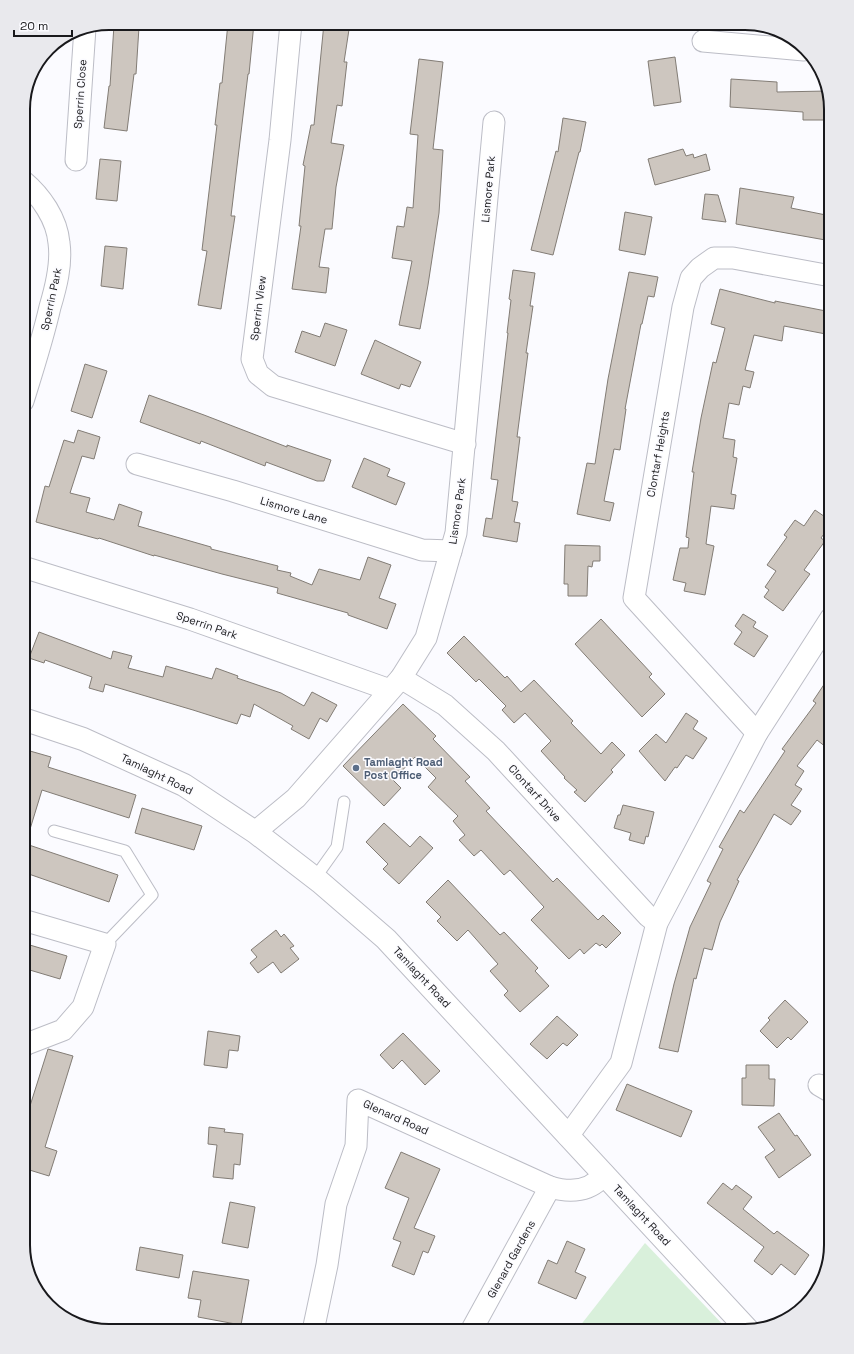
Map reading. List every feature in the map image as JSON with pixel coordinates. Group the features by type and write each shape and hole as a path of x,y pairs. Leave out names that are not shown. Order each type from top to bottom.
{"street":[{"name":"Sperrin View","path":"290,30 280,140 252,359 258,374 273,386 465,444"},
{"name":"Sperrin Close","path":"76,160 85,34"},
{"path":"703,41 796,49"},
{"name":"Lismore Park","path":"255,832 296,798 395,684 426,638 457,527 494,122"},
{"name":"Sperrin Park","path":"30,187 43,202 51,218 59,243 59,261 55,287 41,343 30,378"},
{"name":"Clontarf Heights","path":"757,733 634,598 683,307 691,278 700,268 714,258 733,258 824,275"},
{"name":"Lismore Lane","path":"137,464 241,494 422,550 451,551"},
{"name":"Sperrin Park","path":"30,569 395,684"},
{"path":"568,1136 621,1063 657,922 757,733 824,629"},
{"name":"Clontarf Drive","path":"395,684 445,705 496,751 648,916 657,922"},
{"name":"Tamlaght Road","path":"30,721 83,739 184,785 255,832 314,878 386,939 742,1324"},
{"path":"30,922 105,944 83,1007 63,1030 30,1043"},
{"name":"Glenard Road","path":"314,1324 327,1265 336,1204 356,1146 358,1100 550,1187 575,1191 587,1188 599,1180 604,1174"},
{"name":"Glenard Gardens","path":"475,1324 550,1187"}],"lane":[{"path":"314,878 337,846 344,802"},
{"path":"54,830 125,851 152,895 105,944"}],"green space":[{"path":"645,1243 722,1324 581,1324"}],"building":[{"path":"114,30 139,30 136,74 134,74 127,131 104,128 110,86"},
{"path":"227,30 253,30 231,216 235,216 221,309 198,305 207,251 202,250 217,125 215,125 220,83 222,83"},
{"path":"323,30 349,30 344,62 347,62 342,106 337,105 331,143 344,145 336,187 332,229 325,229 319,267 329,268 326,293 292,289 301,226 299,226 305,166 303,165 311,125 314,125"},
{"path":"675,57 681,102 654,106 648,61"},
{"path":"419,59 443,62 433,149 443,150 439,213 420,329 399,325 412,261 392,258 397,226 404,227 407,207 413,208 418,135 410,134"},
{"path":"731,79 777,82 777,92 821,91 824,120 803,120 803,112 730,107"},
{"path":"563,118 586,122 580,152 553,255 531,250 556,151 558,152"},
{"path":"683,149 686,156 693,154 694,158 706,154 710,170 655,185 648,159"},
{"path":"100,159 121,161 117,201 96,199"},
{"path":"740,188 794,197 791,208 824,215 824,240 736,224"},
{"path":"705,194 718,195 726,222 702,219"},
{"path":"625,212 652,217 645,255 619,250"},
{"path":"105,246 127,248 123,289 101,286"},
{"path":"513,270 535,273 530,306 533,306 526,353 528,353 517,437 520,437 512,501 518,502 514,522 520,523 517,542 483,536 486,518 492,519 498,480 491,479 508,333 511,300 509,299"},
{"path":"629,272 658,277 654,297 648,296 641,324 625,409 620,450 614,449 604,501 614,503 610,521 577,514 587,463 595,464 608,379"},
{"path":"720,289 775,303 775,301 824,311 824,334 784,326 782,341 754,335 745,370 754,372 750,388 743,386 739,405 729,403 723,438 735,440 733,457 737,458 731,494 736,495 734,509 711,506 706,544 714,546 705,595 684,591 686,583 673,580 680,548 688,548 689,538 686,537 694,472 692,472 701,418 713,362 716,363 725,328 711,324"},
{"path":"325,323 347,330 335,366 295,352 302,331 320,337"},
{"path":"375,340 421,362 410,387 401,384 399,389 361,374"},
{"path":"85,364 107,371 92,418 71,411"},
{"path":"149,395 287,447 287,445 331,460 324,481 317,481 266,462 265,466 201,441 200,444 140,422"},
{"path":"78,430 100,437 94,459 82,456 70,493 90,498 86,512 114,520 119,504 142,512 138,526 211,547 211,549 278,566 277,570 291,573 290,576 312,585 319,569 360,580 368,557 391,565 379,598 396,604 387,629 348,615 348,613 277,593 278,588 154,556 99,538 98,539 36,522 45,486 49,487 64,440 74,443"},
{"path":"364,458 390,469 387,476 405,483 396,505 352,487"},
{"path":"815,510 824,516 824,534 821,538 824,540 824,542 804,570 810,574 783,611 764,597 769,590 765,587 776,571 767,565 787,537 784,535 795,520 804,526"},
{"path":"565,545 600,546 600,561 593,561 592,567 588,566 587,596 568,596 568,584 564,584"},
{"path":"743,614 756,622 753,627 768,636 754,657 734,644 742,632 735,626"},
{"path":"601,619 652,674 649,677 665,694 642,717 575,644"},
{"path":"39,632 111,659 113,651 132,656 128,668 163,677 166,666 212,679 216,668 238,676 237,678 281,693 304,706 312,692 337,705 327,722 320,718 309,739 291,729 293,726 254,704 250,717 241,714 237,724 105,684 103,692 89,688 92,677 45,660 44,663 30,658"},
{"path":"464,636 505,678 507,676 521,692 534,680 573,721 571,723 601,754 612,742 625,755 611,770 613,772 585,802 574,792 577,790 564,778 565,777 541,751 551,741 525,713 514,723 502,710 506,706 479,679 476,682 447,653"},
{"path":"824,684 824,746 817,740 797,766 804,771 795,785 802,789 791,805 801,811 791,825 774,814 737,880 739,881 720,922 712,950 704,948 696,979 694,978 678,1052 659,1048 674,984 690,927 711,883 707,881 723,849 719,847 740,810 744,813 785,751 782,749 816,703 813,701"},
{"path":"403,704 436,736 433,739 470,777 465,781 490,808 486,811 553,882 557,878 598,920 603,915 621,933 606,948 602,944 600,946 596,943 584,954 580,949 569,959 531,920 544,907 510,870 504,875 481,850 474,856 459,840 465,835 453,821 458,816 428,787 436,778 415,757 393,780 401,788 384,806 343,766"},
{"path":"686,713 698,721 693,729 707,738 693,759 686,755 665,781 639,751 656,734 666,743"},
{"path":"30,751 51,757 48,767 136,795 129,818 42,790 30,829"},
{"path":"623,805 654,812 648,837 646,836 644,844 629,840 631,833 614,828"},
{"path":"142,808 202,826 194,850 135,833"},
{"path":"384,823 410,847 420,836 433,848 399,884 383,869 388,864 366,842"},
{"path":"30,845 118,875 109,902 30,874"},
{"path":"448,880 500,935 504,932 538,968 535,971 549,986 520,1012 504,995 508,991 490,971 498,964 468,930 457,941 437,921 441,917 426,902"},
{"path":"276,930 281,937 284,934 294,946 290,948 299,959 281,973 273,962 258,973 250,963 257,957 251,950"},
{"path":"30,945 67,956 60,979 30,970"},
{"path":"785,1000 808,1022 791,1040 788,1037 777,1048 760,1031 770,1020 768,1018"},
{"path":"557,1016 578,1035 567,1046 563,1043 547,1059 530,1044"},
{"path":"208,1031 240,1036 238,1051 229,1050 227,1068 204,1065"},
{"path":"403,1033 440,1071 425,1085 402,1060 393,1069 380,1055"},
{"path":"48,1049 73,1056 45,1147 57,1151 49,1176 30,1170 30,1106"},
{"path":"746,1065 769,1065 769,1079 775,1079 774,1106 742,1105 742,1078 746,1078"},
{"path":"627,1084 692,1111 681,1137 616,1110"},
{"path":"779,1113 795,1136 797,1135 811,1155 779,1178 765,1157 775,1150 758,1127"},
{"path":"209,1127 225,1129 224,1132 243,1134 240,1165 234,1164 233,1179 213,1177 217,1145 208,1144"},
{"path":"401,1152 440,1169 414,1228 435,1236 428,1253 423,1251 414,1275 392,1266 401,1242 393,1239 409,1198 385,1188"},
{"path":"723,1183 732,1190 736,1185 752,1197 743,1209 774,1234 777,1231 809,1255 795,1275 781,1264 772,1275 754,1261 764,1247 707,1203"},
{"path":"230,1202 255,1207 248,1248 222,1243"},
{"path":"567,1241 585,1249 575,1272 586,1277 576,1299 538,1283 548,1260 557,1264"},
{"path":"140,1247 183,1255 179,1278 136,1270"},
{"path":"193,1271 249,1280 241,1324 198,1317 201,1300 188,1298"}],"place":[{"name":"Tamlaght Road Post Office","path":"356,768"}]}
